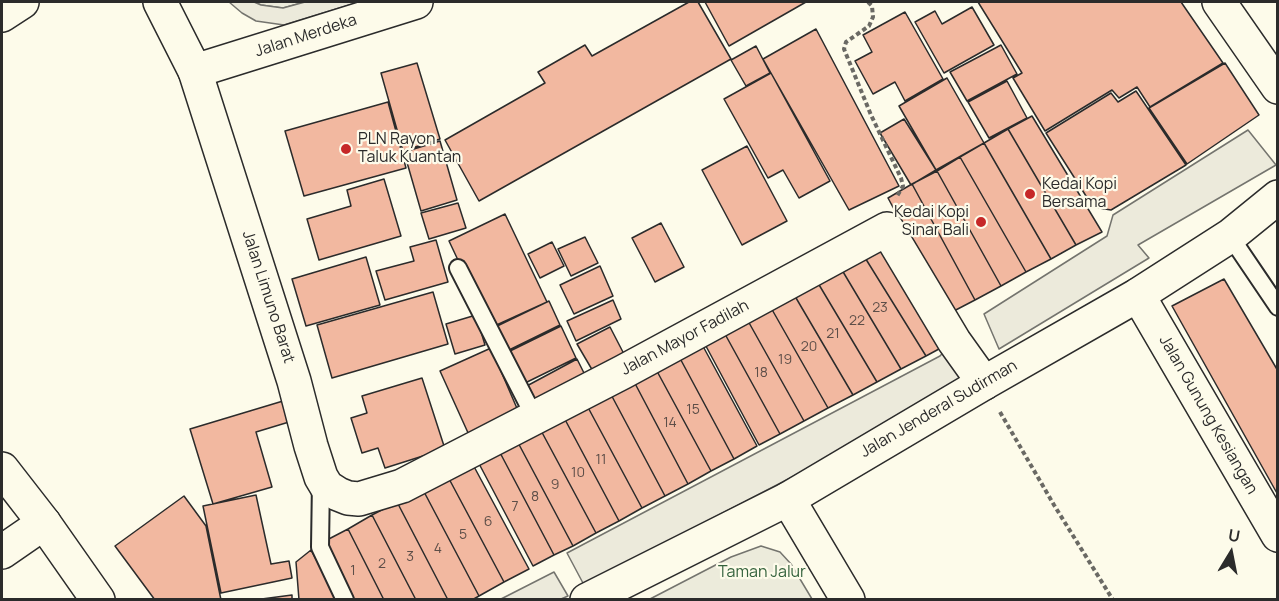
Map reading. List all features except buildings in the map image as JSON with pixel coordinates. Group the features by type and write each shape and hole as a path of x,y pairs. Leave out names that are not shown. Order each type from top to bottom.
{"street":[{"path":"2,15 22,2"},
{"name":"Jalan Limuno Barat","path":"160,2 195,71 294,381 321,477"},
{"name":"Jalan Merdeka","path":"195,71 416,2"},
{"path":"1219,2 1278,87"},
{"name":"Jalan Jenderal Sudirman","path":"587,600 788,499 1138,295 1230,236 1278,196"},
{"path":"887,229 954,340 984,383"},
{"name":"Jalan Mayor Fadilah","path":"321,477 327,487 348,498 359,499 402,486 622,372 887,229"},
{"name":"Jalan Gunung Kesiangan","path":"1138,295 1278,535"},
{"path":"2,469 98,600"},
{"path":"788,499 848,600"},
{"path":"2,552 44,524"}],"lane":[{"path":"1230,236 1278,307"},
{"path":"458,268 535,418"},
{"name":"Jalan Limuno Barat","path":"321,477 320,547 345,600"}],"path":[{"path":"868,2 872,6 873,17 869,26 846,42 844,49 903,186 889,211 886,220 887,229"},
{"path":"984,383 1054,505 1113,600"}],"green space":[{"path":"254,2 305,2 283,8"},
{"name":"Taman Jalur","path":"761,546 780,552 791,564 812,599 650,599 731,557"}],"shaded area":[{"path":"229,2 254,2 283,8 305,2 359,2 284,25 256,21"},
{"path":"1248,130 1276,165 1138,245 1149,258 999,349 984,314 1107,236 1113,215"},
{"path":"948,347 968,377 823,461 584,585 567,553 940,356"},
{"path":"554,572 568,596 561,599 501,599"}],"place":[{"name":"PLN Rayon Taluk Kuantan","path":"346,149"},
{"name":"Kedai Kopi Bersama","path":"1030,194"},
{"name":"Kedai Kopi Sinar Bali","path":"981,222"}]}
